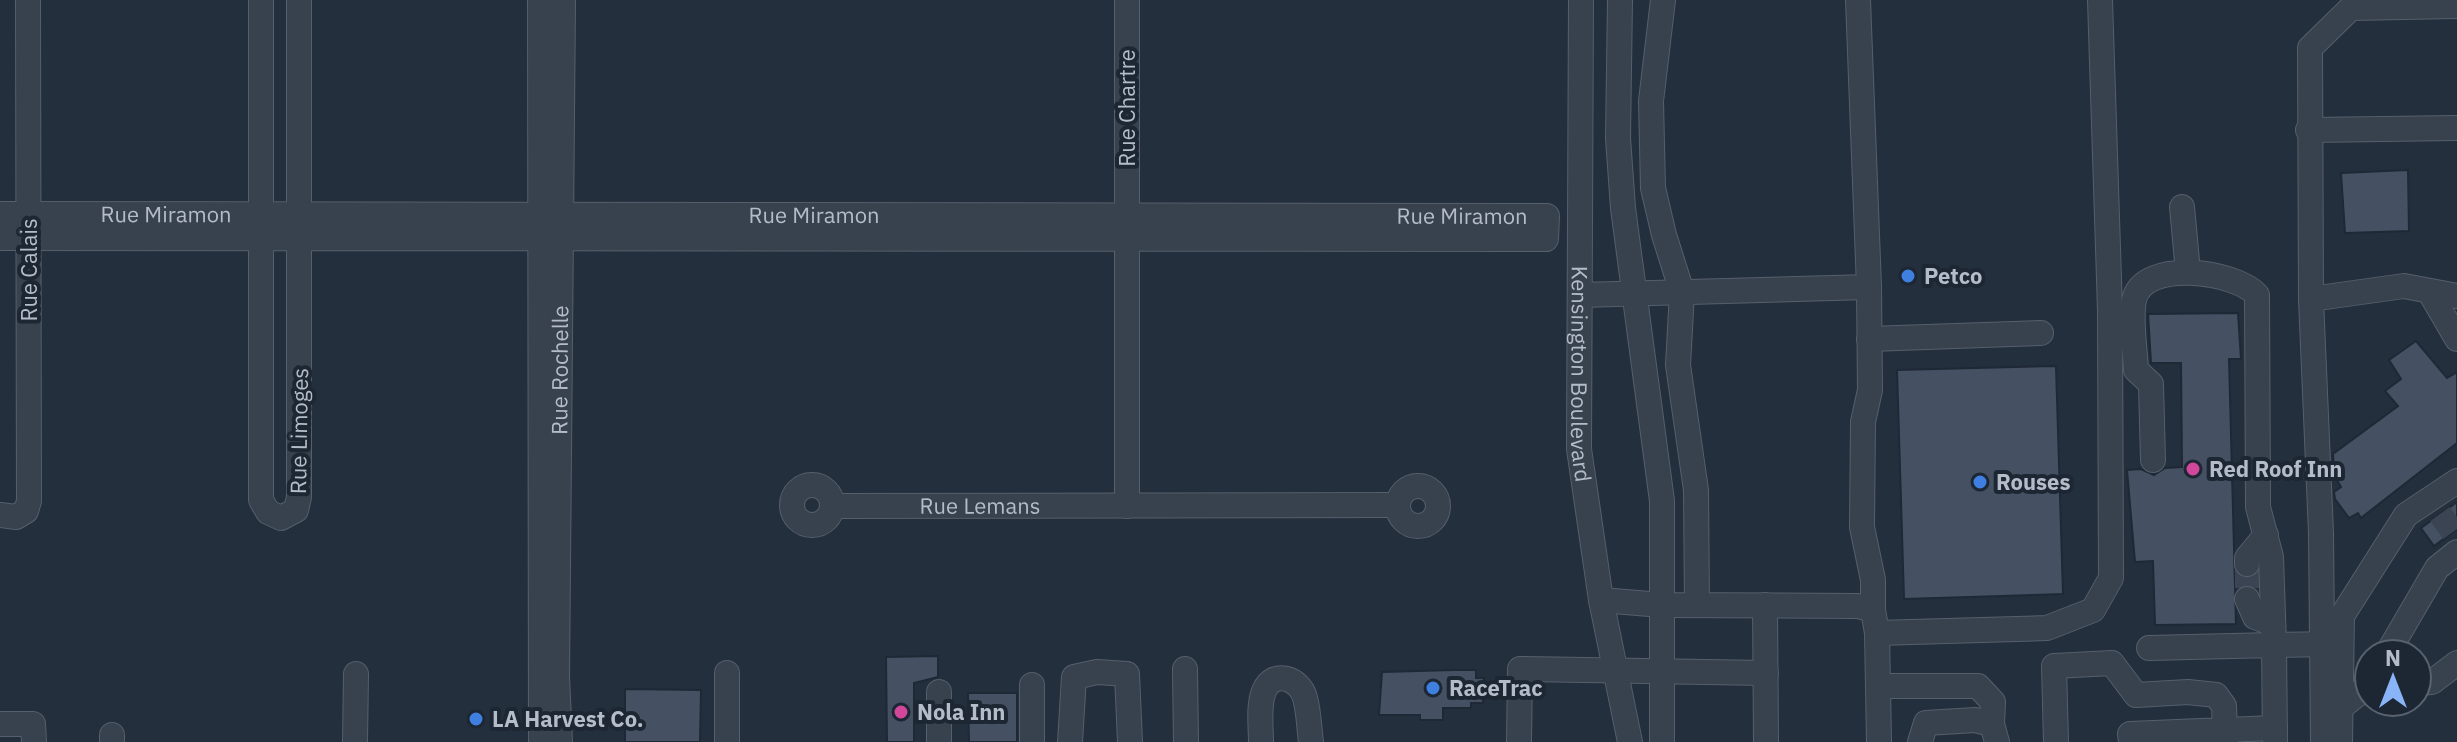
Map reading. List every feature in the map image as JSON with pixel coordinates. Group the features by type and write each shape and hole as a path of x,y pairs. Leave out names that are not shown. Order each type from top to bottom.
{"street":[{"name":"Rue Calais","path":"0,515 16,517 26,511 29,501 28,0"},
{"name":"Rue Limoges","path":"261,0 261,500 268,512 281,518 296,510 299,497 299,0"},
{"name":"Rue Rochelle","path":"540,0 549,226 549,585 541,742"},
{"name":"Rue Rochelle","path":"549,226 563,0"},
{"name":"Rue Chartre","path":"1127,0 1128,227"},
{"name":"Kensington Boulevard","path":"1581,0 1579,449 1601,600 1630,742"},
{"path":"1620,0 1618,138 1623,208 1662,501 1662,742"},
{"path":"1663,0 1651,101 1653,188 1682,292 1678,365 1696,490 1697,605"},
{"path":"1858,0 1870,390 1863,422 1861,519 1873,580 1879,742"},
{"path":"1601,600 1662,605 1858,606 1875,622 2047,628 2093,610 2111,578 2109,265 2100,0"},
{"path":"2340,742 2340,708 2331,644 2311,299 2310,48 2351,8 2457,6"},
{"path":"2308,130 2457,128"},
{"path":"2182,207 2188,272"},
{"name":"Rue Miramon","path":"0,214 30,226 1128,227 1546,239 1547,216 1128,227"},
{"name":"Rue Miramon","path":"0,238 30,226"},
{"path":"1127,506 1128,227"},
{"path":"2131,742 2130,734 2275,735 2273,634 2266,535 2258,507 2257,295 2237,280 2188,272 2161,275 2141,287 2134,300 2136,370 2151,384 2153,460"},
{"path":"2311,299 2404,286 2457,295"},
{"path":"1580,295 1869,287"},
{"path":"2429,291 2457,311"},
{"path":"2429,291 2457,317"},
{"path":"2429,291 2457,324"},
{"path":"2429,291 2457,330"},
{"path":"2429,291 2457,339"},
{"path":"1869,339 2041,333"},
{"name":"Rue Lemans","path":"832,506 1398,505"},
{"path":"2323,742 2331,644 2342,616 2406,515 2445,519 2437,568 2396,638"},
{"path":"2247,564 2247,558 2266,535"},
{"name":"Rue Rochelle","path":"549,585 560,742"},
{"path":"2247,599 2255,617 2273,634"},
{"path":"1765,605 1766,742"},
{"path":"2149,648 2273,634 2331,644"},
{"path":"2056,742 2054,666 2112,663 2136,695 2188,692 2216,695 2224,706 2226,736"},
{"path":"2433,681 2457,663"},
{"path":"1185,669 1186,742"},
{"path":"1519,742 1520,669 1766,673"},
{"path":"1070,742 1074,677 1097,672 1127,674 1130,742"},
{"path":"727,673 727,742"},
{"path":"355,742 356,674"},
{"path":"1261,742 1264,690 1271,681 1280,678 1290,679 1300,686 1305,697 1311,742"},
{"path":"1032,685 1032,742"},
{"path":"1878,686 1978,686 1993,702 1994,733"},
{"path":"939,692 939,742"},
{"path":"2340,708 2353,698"},
{"path":"1920,742 1923,726 1932,721 1987,721 1994,733"},
{"path":"0,724 33,724 34,742"}],"building":[{"path":"2408,170 2409,231 2345,233 2341,173"},
{"name":"Red Roof Inn","path":"2238,313 2241,359 2229,359 2236,624 2155,625 2153,561 2135,562 2127,470 2141,469 2154,475 2165,468 2182,467 2181,363 2151,363 2148,314"},
{"path":"2416,341 2447,378 2457,372 2457,443 2361,518 2358,513 2349,518 2335,499 2334,492 2341,487 2334,475 2333,454 2398,406 2385,391 2401,379 2389,360"},
{"name":"Rouses","path":"2056,366 2063,594 1904,599 1897,370"},
{"path":"2457,502 2457,529 2434,546 2421,528"},
{"name":"Nola Inn","path":"938,656 938,677 914,683 914,742 887,742 886,657"},
{"name":"RaceTrac","path":"1476,670 1476,678 1484,678 1483,703 1471,703 1471,708 1443,708 1443,720 1420,720 1420,715 1379,715 1382,672"},
{"path":"625,689 701,690 700,742 625,742"},
{"path":"968,693 1017,693 1017,742 969,742"}],"tunnel":[{"path":"2440,514 2453,532"},
{"path":"2247,564 2247,599"}],"place":[{"name":"Petco","path":"1908,276"},
{"name":"Red Roof Inn","path":"2193,469"},
{"name":"Rouses","path":"1980,482"},
{"name":"RaceTrac","path":"1433,688"},
{"name":"Nola Inn","path":"901,712"},
{"name":"LA Harvest Co.","path":"476,719"}]}
